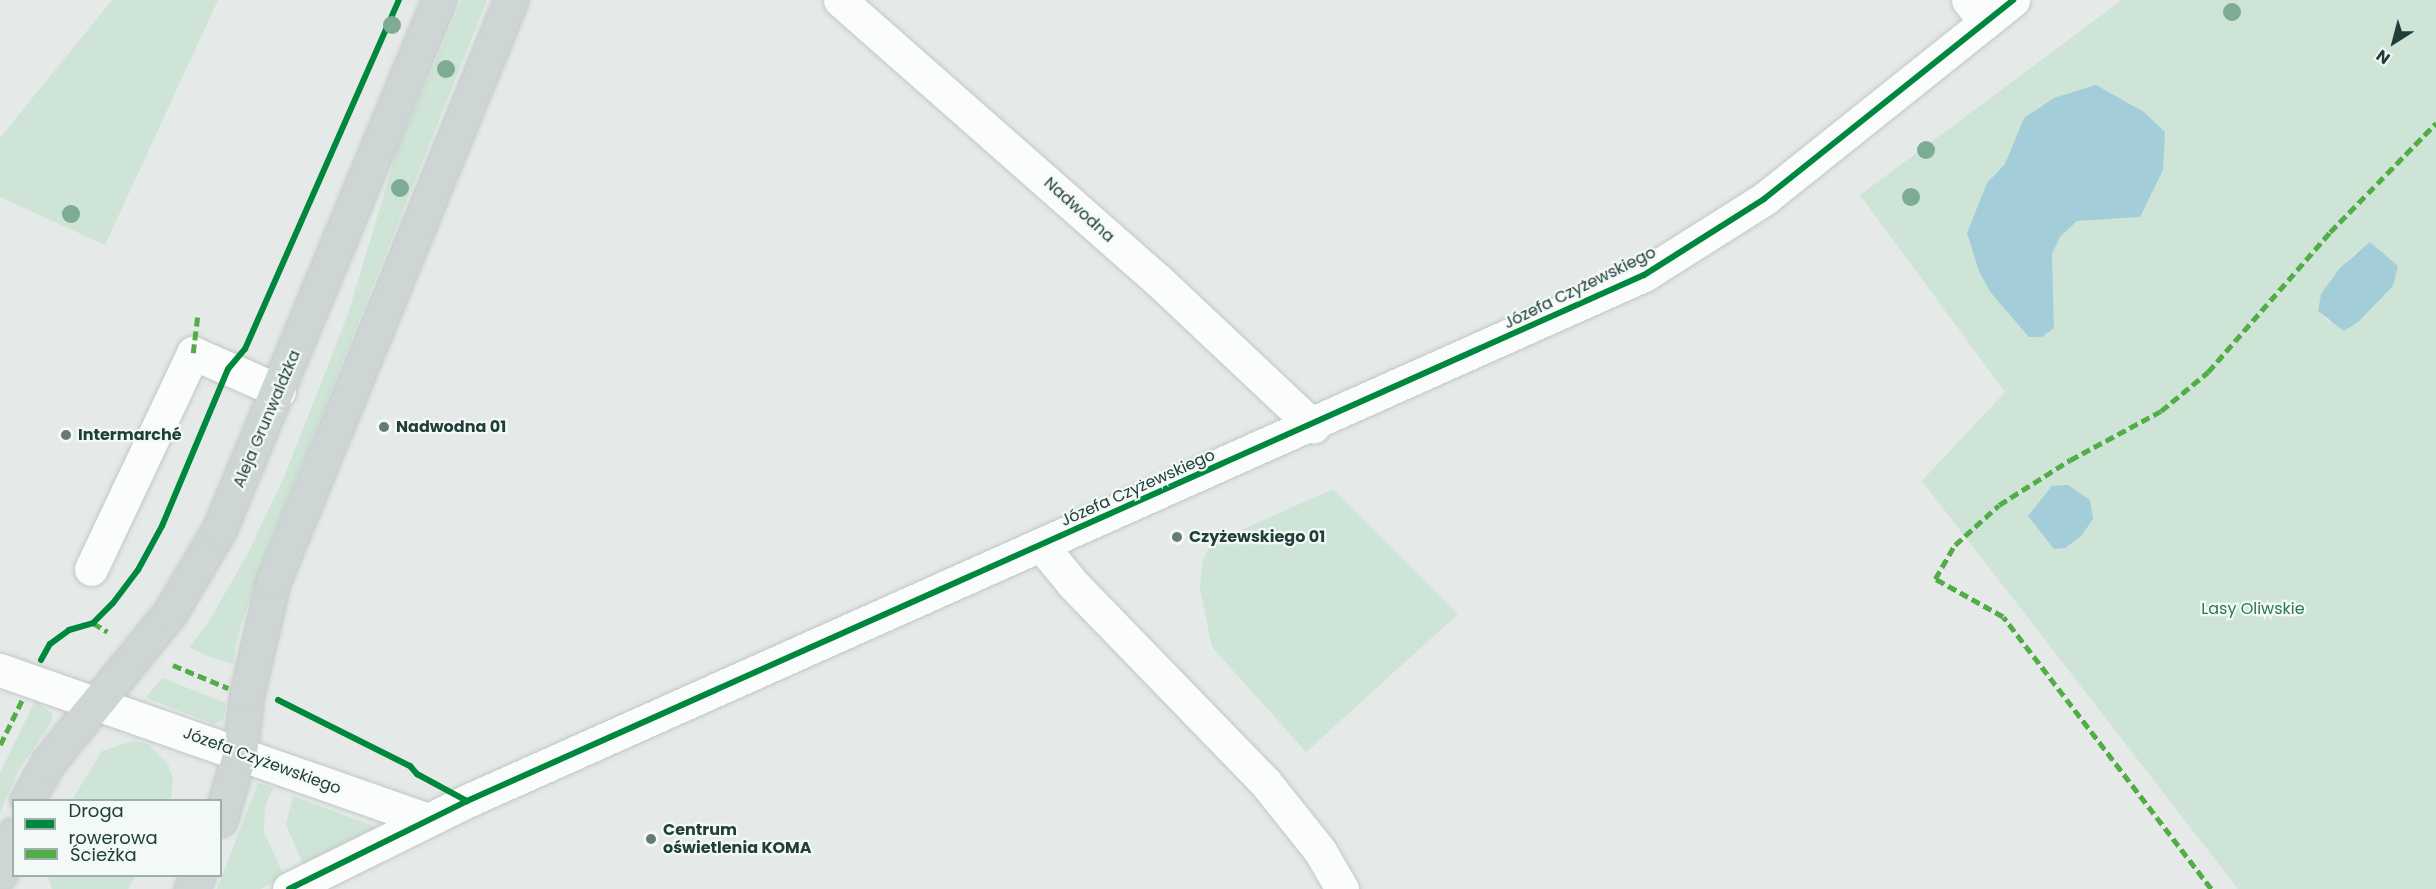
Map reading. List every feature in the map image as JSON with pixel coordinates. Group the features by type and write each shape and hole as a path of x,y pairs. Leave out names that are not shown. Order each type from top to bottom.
{"main road":[{"name":"Aleja Grunwaldzka","path":"28,799 49,761 169,614 219,530 279,391 439,0"},
{"path":"222,813 240,752 247,693 273,582 511,0"},
{"path":"0,874 12,840"}],"street":[{"name":"Nadwodna","path":"840,0 1159,281 1313,426"},
{"name":"Józefa Czyżewskiego","path":"290,889 428,820 1605,294 1702,241 1820,156 1976,11 2013,0"},
{"path":"91,569 193,353 279,391"},
{"path":"1041,545 1073,584 1265,782 1320,851 1342,889"},
{"name":"Józefa Czyżewskiego","path":"0,670 240,752 428,820"}],"green space":[{"path":"112,0 218,0 105,245 0,197 0,138"},
{"path":"462,0 487,0 263,561 237,637 233,664 208,656 189,647 208,623 248,553 285,475 348,314 398,148"},
{"name":"Lasy Oliwskie","path":"2122,0 2436,0 2436,889 2238,889 1922,481 2005,392 1860,195","holes":["2005,164 2140,217 2077,221 2060,237 2052,254 2054,327 1987,183","2357,250 2330,323 2318,311 2321,294"]},
{"path":"1333,489 1458,614 1306,752 1212,647 1200,588 1202,563 1210,544"},
{"path":"162,678 226,703 223,720 214,724 149,699 147,696"},
{"path":"35,701 53,714 52,721 18,771 0,813 0,773"},
{"path":"133,741 148,744 168,764 173,779 171,799 73,799 102,751"},
{"path":"258,783 273,788 265,806 264,832 284,876 261,889 217,889"},
{"path":"293,796 378,828 304,867 286,824"},
{"path":"47,877 135,877 128,889 52,889"}],"water":[{"path":"2096,85 2144,112 2165,132 2163,170 2140,217 2077,221 2060,237 2052,254 2054,328 2042,337 2029,337 1991,293 1979,271 1967,233 1987,183 2005,164 2024,118 2054,98"},
{"path":"2370,242 2398,266 2393,286 2358,322 2344,331 2318,311 2321,294 2340,268"},
{"path":"2068,485 2090,500 2093,519 2081,536 2065,548 2054,549 2028,516 2052,486"}],"marked path":[{"path":"2211,889 2003,617 1935,579 1955,545 1999,505 2070,460 2161,411 2208,372 2330,232 2436,123"},
{"path":"193,353 198,315"},
{"path":"93,623 108,632"},
{"path":"173,665 228,688"},
{"path":"0,745 23,698"}],"cycle path":[{"path":"41,660 50,644 69,630 93,623 113,603 138,570 162,526 228,369 245,349 399,0"},
{"path":"289,889 467,801 1644,275 1764,199 2013,0"},
{"path":"278,700 410,766 417,774 467,801"}],"place":[{"name":"Nadwodna 01","path":"384,427"},
{"name":"Intermarché","path":"66,435"},
{"name":"Czyżewskiego 01","path":"1177,537"},
{"name":"Centrum oświetlenia KOMA","path":"651,839"}]}
